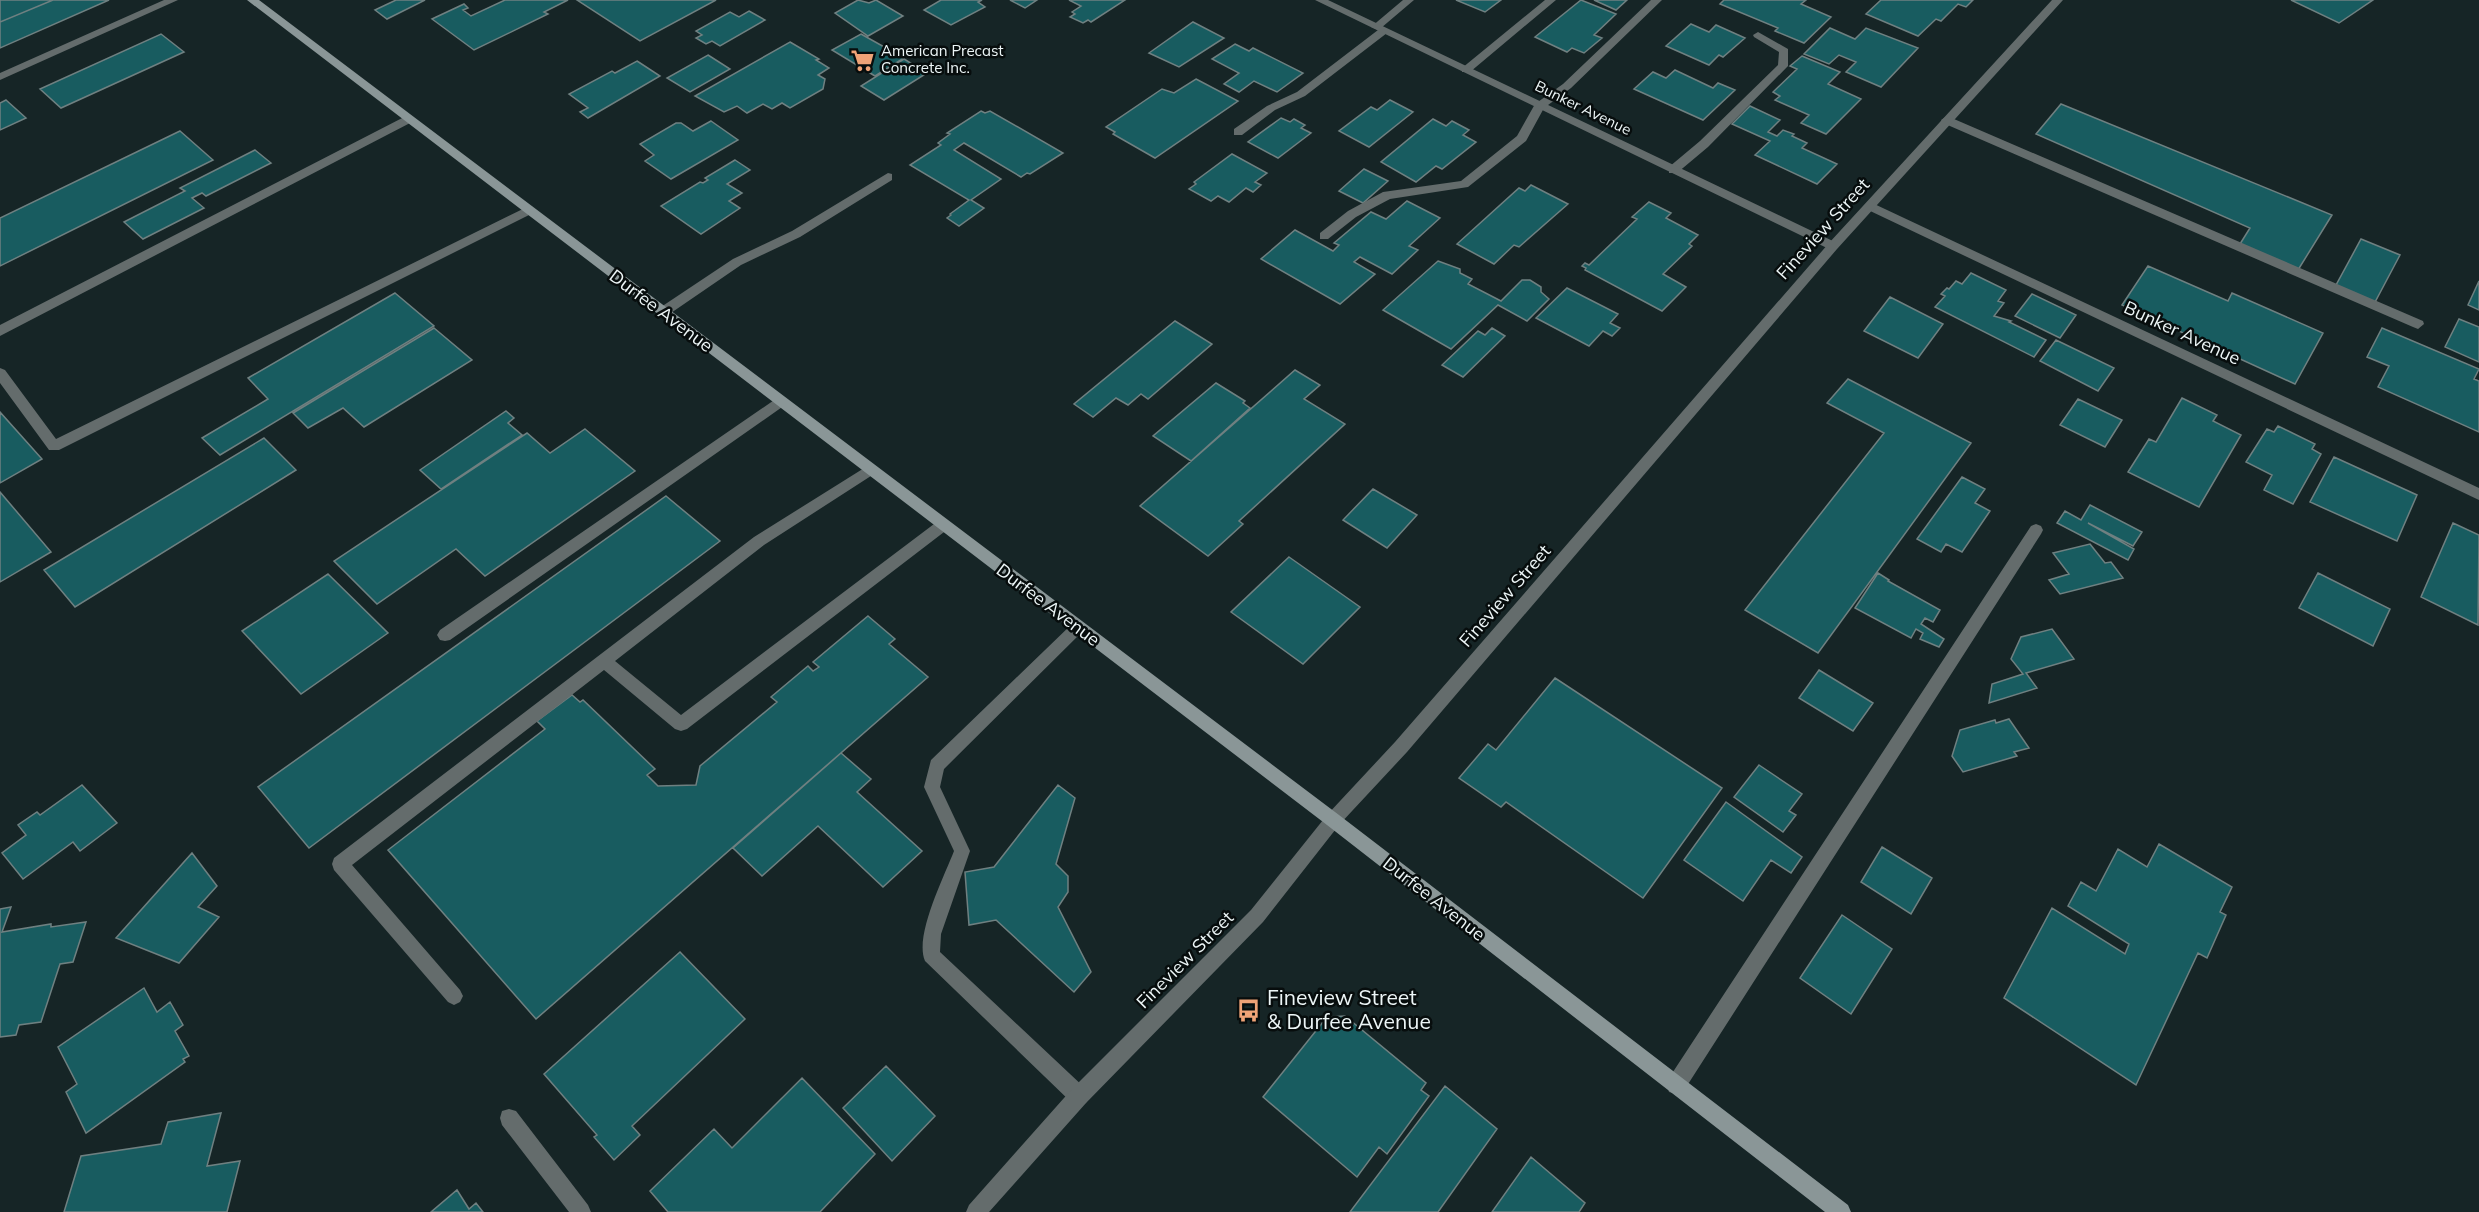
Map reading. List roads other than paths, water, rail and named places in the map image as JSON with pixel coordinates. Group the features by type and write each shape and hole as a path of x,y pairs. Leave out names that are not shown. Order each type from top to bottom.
{"main road":[{"name":"Durfee Avenue","path":"252,0 869,470 1334,820 1841,1212"}],"street":[{"path":"0,77 173,0"},
{"name":"Bunker Avenue","path":"1320,0 1833,246"},
{"path":"1238,132 1271,108 1301,94 1358,53 1409,0"},
{"path":"1466,70 1551,0"},
{"path":"1324,236 1352,214 1388,195 1464,184 1522,138 1539,106 1567,86 1657,0"},
{"name":"Fineview Street","path":"976,1212 1079,1096 1257,916 1334,820 1401,747 1833,246 2058,0"},
{"path":"1673,170 1704,144 1783,66 1784,51 1758,35"},
{"path":"0,330 408,119"},
{"path":"1947,120 2418,324"},
{"path":"663,312 737,262 796,234 888,177"},
{"name":"Bunker Avenue","path":"1870,206 2479,494"},
{"path":"0,373 54,446 529,210"},
{"path":"445,636 780,401"},
{"path":"454,996 340,864 759,541 869,470"},
{"path":"604,660 681,724 943,525"},
{"path":"1676,1085 2036,530"},
{"path":"1078,627 937,765 932,787 962,851 932,934 931,955 1079,1096"},
{"path":"509,1118 581,1212"}],"place":[{"name":"American Precast Concrete Inc.","path":"863,60"},
{"name":"Fineview Street & Durfee Avenue","path":"1249,1010"}]}
